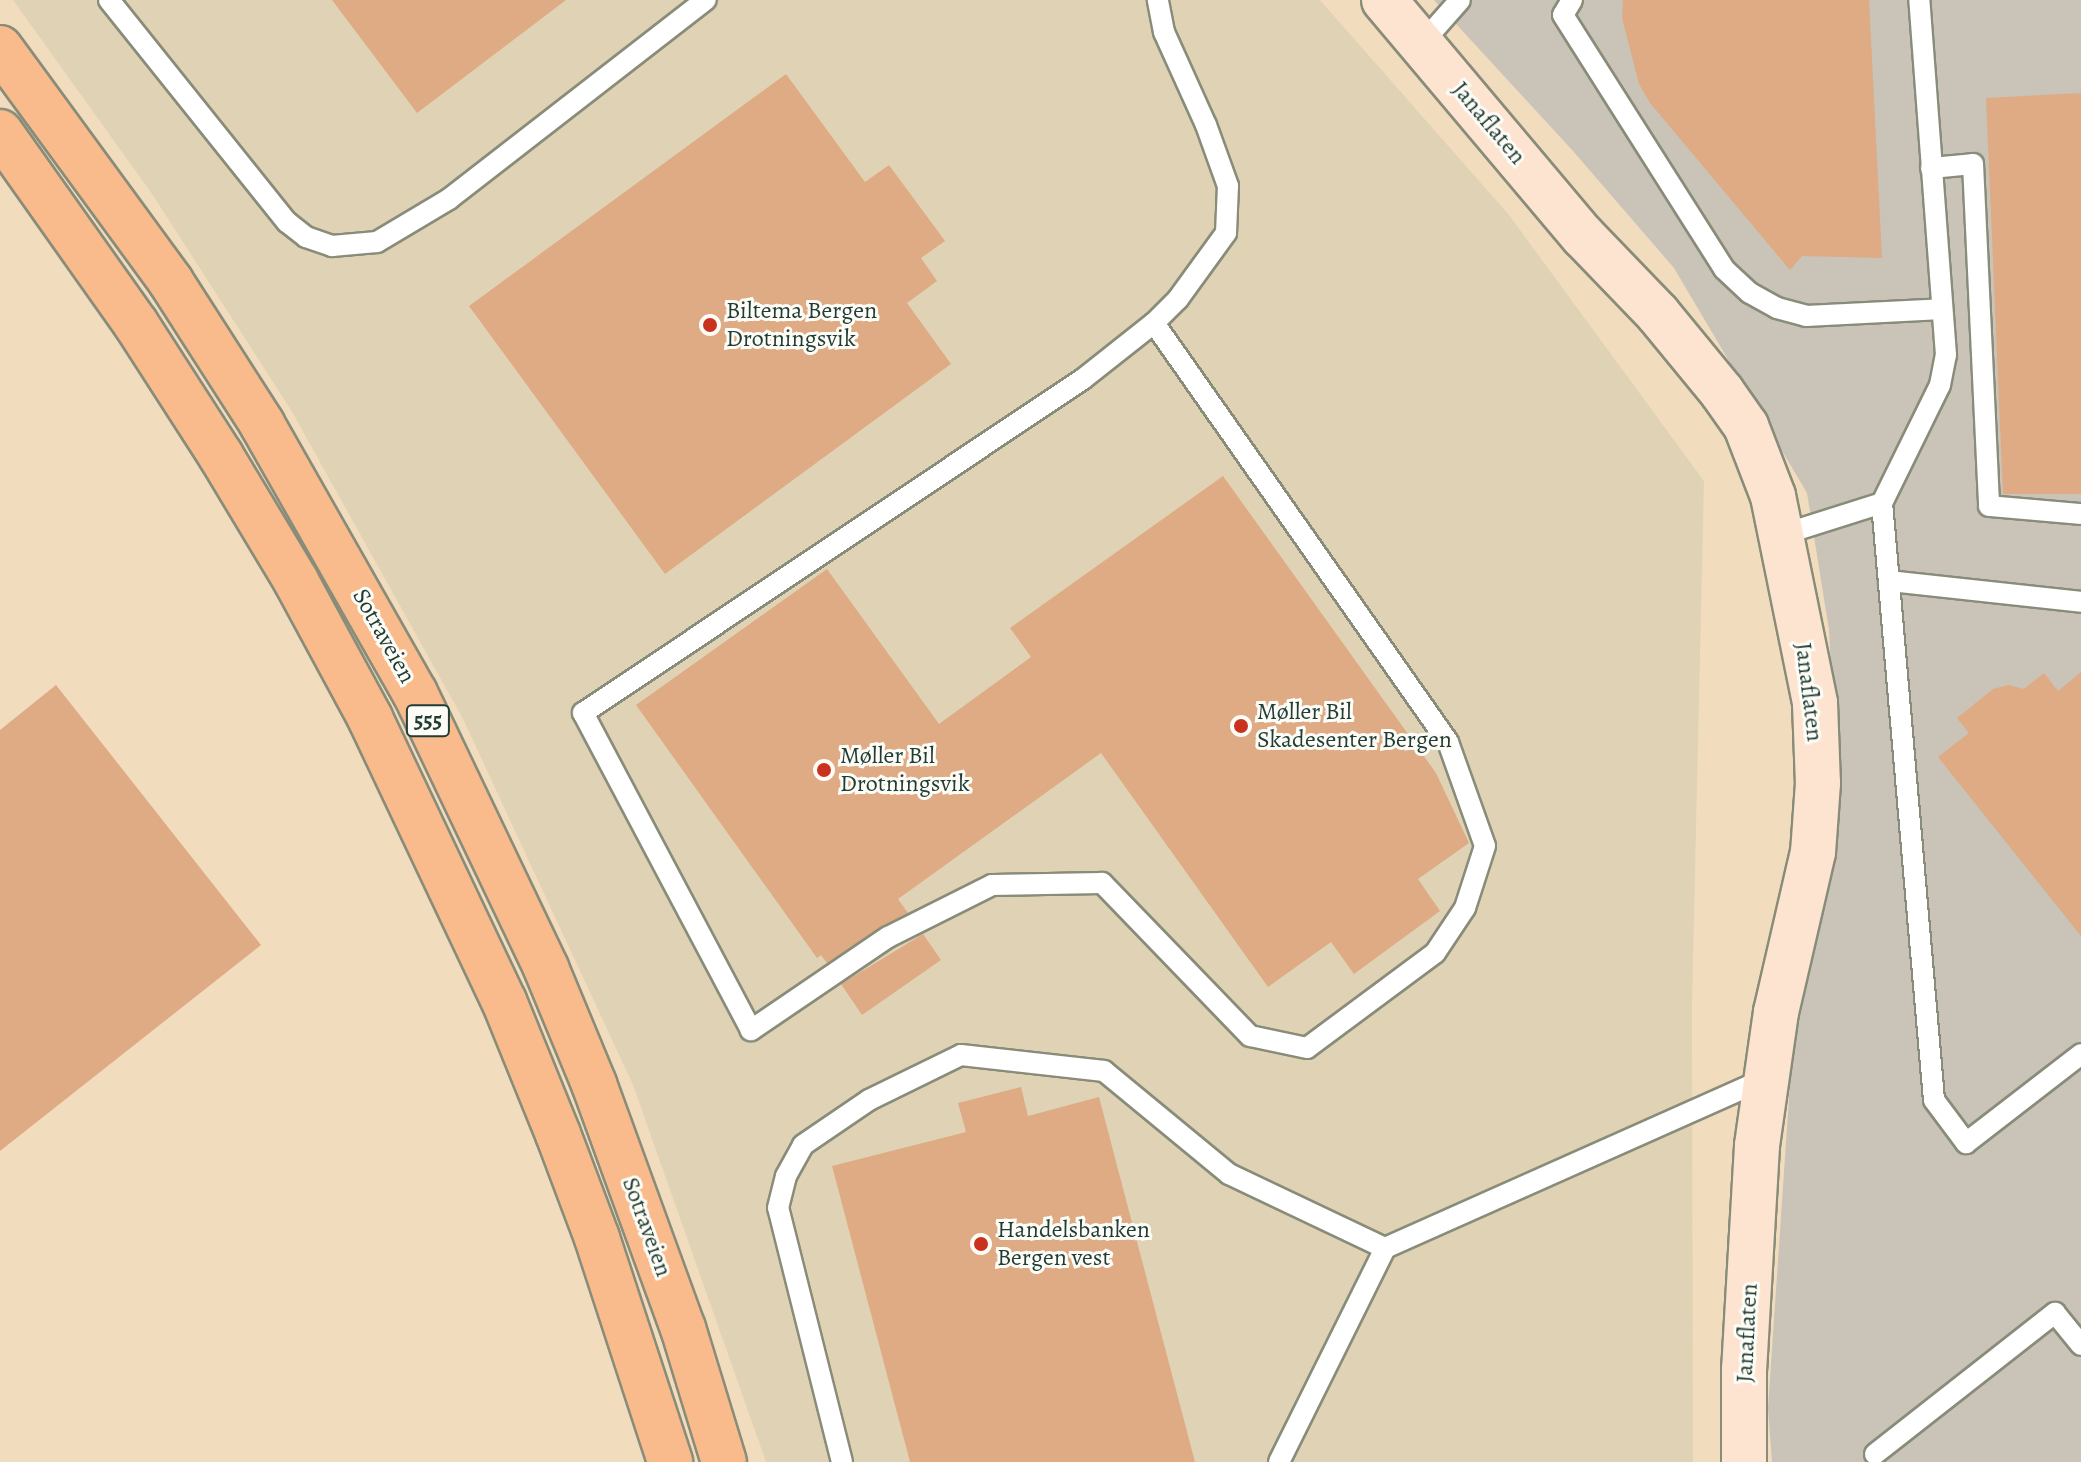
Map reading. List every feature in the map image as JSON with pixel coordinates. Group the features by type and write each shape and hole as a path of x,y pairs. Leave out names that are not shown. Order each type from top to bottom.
{"highway":[{"name":"Sotraveien","path":"0,48 171,282 262,424 415,693 539,954 594,1084 683,1328 724,1462"},
{"name":"555","path":"0,132 128,312 221,456 296,581 370,718 498,987 552,1119 597,1238 670,1462"}],"street":[{"name":"Janaflaten","path":"1384,0 1583,236 1658,314 1722,392 1746,426 1773,496 1815,703 1818,783 1813,852 1776,1012 1757,1146 1744,1369 1744,1462"}],"lane":[{"path":"109,0 287,222 306,237 332,246 377,242 449,199 706,0"},
{"path":"1154,323 1448,742 1485,846 1465,908 1435,953 1307,1048 1250,1036 1102,883 992,885 888,937 751,1030 583,713 1083,379 1154,323 1178,299 1226,233 1228,186 1206,125 1164,32 1158,0"},
{"path":"1422,43 1460,0"},
{"path":"1572,0 1563,15 1724,269 1750,293 1777,308 1806,316 1942,309"},
{"path":"1919,0 1946,355 1940,385 1882,503 1934,1100 1966,1143 2081,1054"},
{"path":"1931,168 1973,164 1989,506 2081,514"},
{"path":"1781,535 1882,503"},
{"path":"1889,581 2081,602"},
{"path":"842,1462 778,1208 786,1176 803,1145 869,1100 961,1055 1104,1071 1229,1174 1385,1248"},
{"path":"1279,1462 1385,1248 1767,1078"},
{"path":"1875,1454 2055,1313 2081,1345"}],"shaded area":[{"path":"13,0 1320,0 1509,215 1704,481 1692,1007 1693,1462 766,1462 633,1085 463,719 291,410 152,194"},
{"path":"1434,0 2081,0 2081,1462 1772,1462 1768,1408 1792,1054 1827,892 1834,732 1829,630 1807,493 1674,268 1573,151"}],"building":[{"path":"332,0 566,0 417,113"},
{"path":"1623,0 1869,0 1882,258 1802,256 1790,270 1650,103 1639,84 1622,18"},
{"path":"786,74 865,182 889,165 945,241 921,258 937,281 907,303 951,364 665,574 469,306"},
{"path":"2081,93 2081,494 2003,494 1986,98"},
{"path":"1223,476 1436,773 1469,843 1418,879 1440,911 1354,974 1331,942 1268,987 1101,753 898,899 908,913 827,963 821,955 817,958 636,705 827,569 939,724 1031,657 1010,628"},
{"path":"2081,672 2081,936 1938,757 1969,733 1957,718 1993,689 2009,685 2024,689 2044,673 2058,691"},
{"path":"56,685 261,945 0,1151 0,730"},
{"path":"923,934 941,960 862,1015 841,984"},
{"path":"1021,1087 1028,1116 1099,1097 1195,1462 910,1462 832,1166 966,1132 958,1103"}],"place":[{"name":"Biltema Bergen Drotningsvik","path":"710,325"},
{"name":"Møller Bil Skadesenter Bergen","path":"1241,726"},
{"name":"Møller Bil Drotningsvik","path":"824,770"},
{"name":"Handelsbanken Bergen vest","path":"981,1244"}]}
